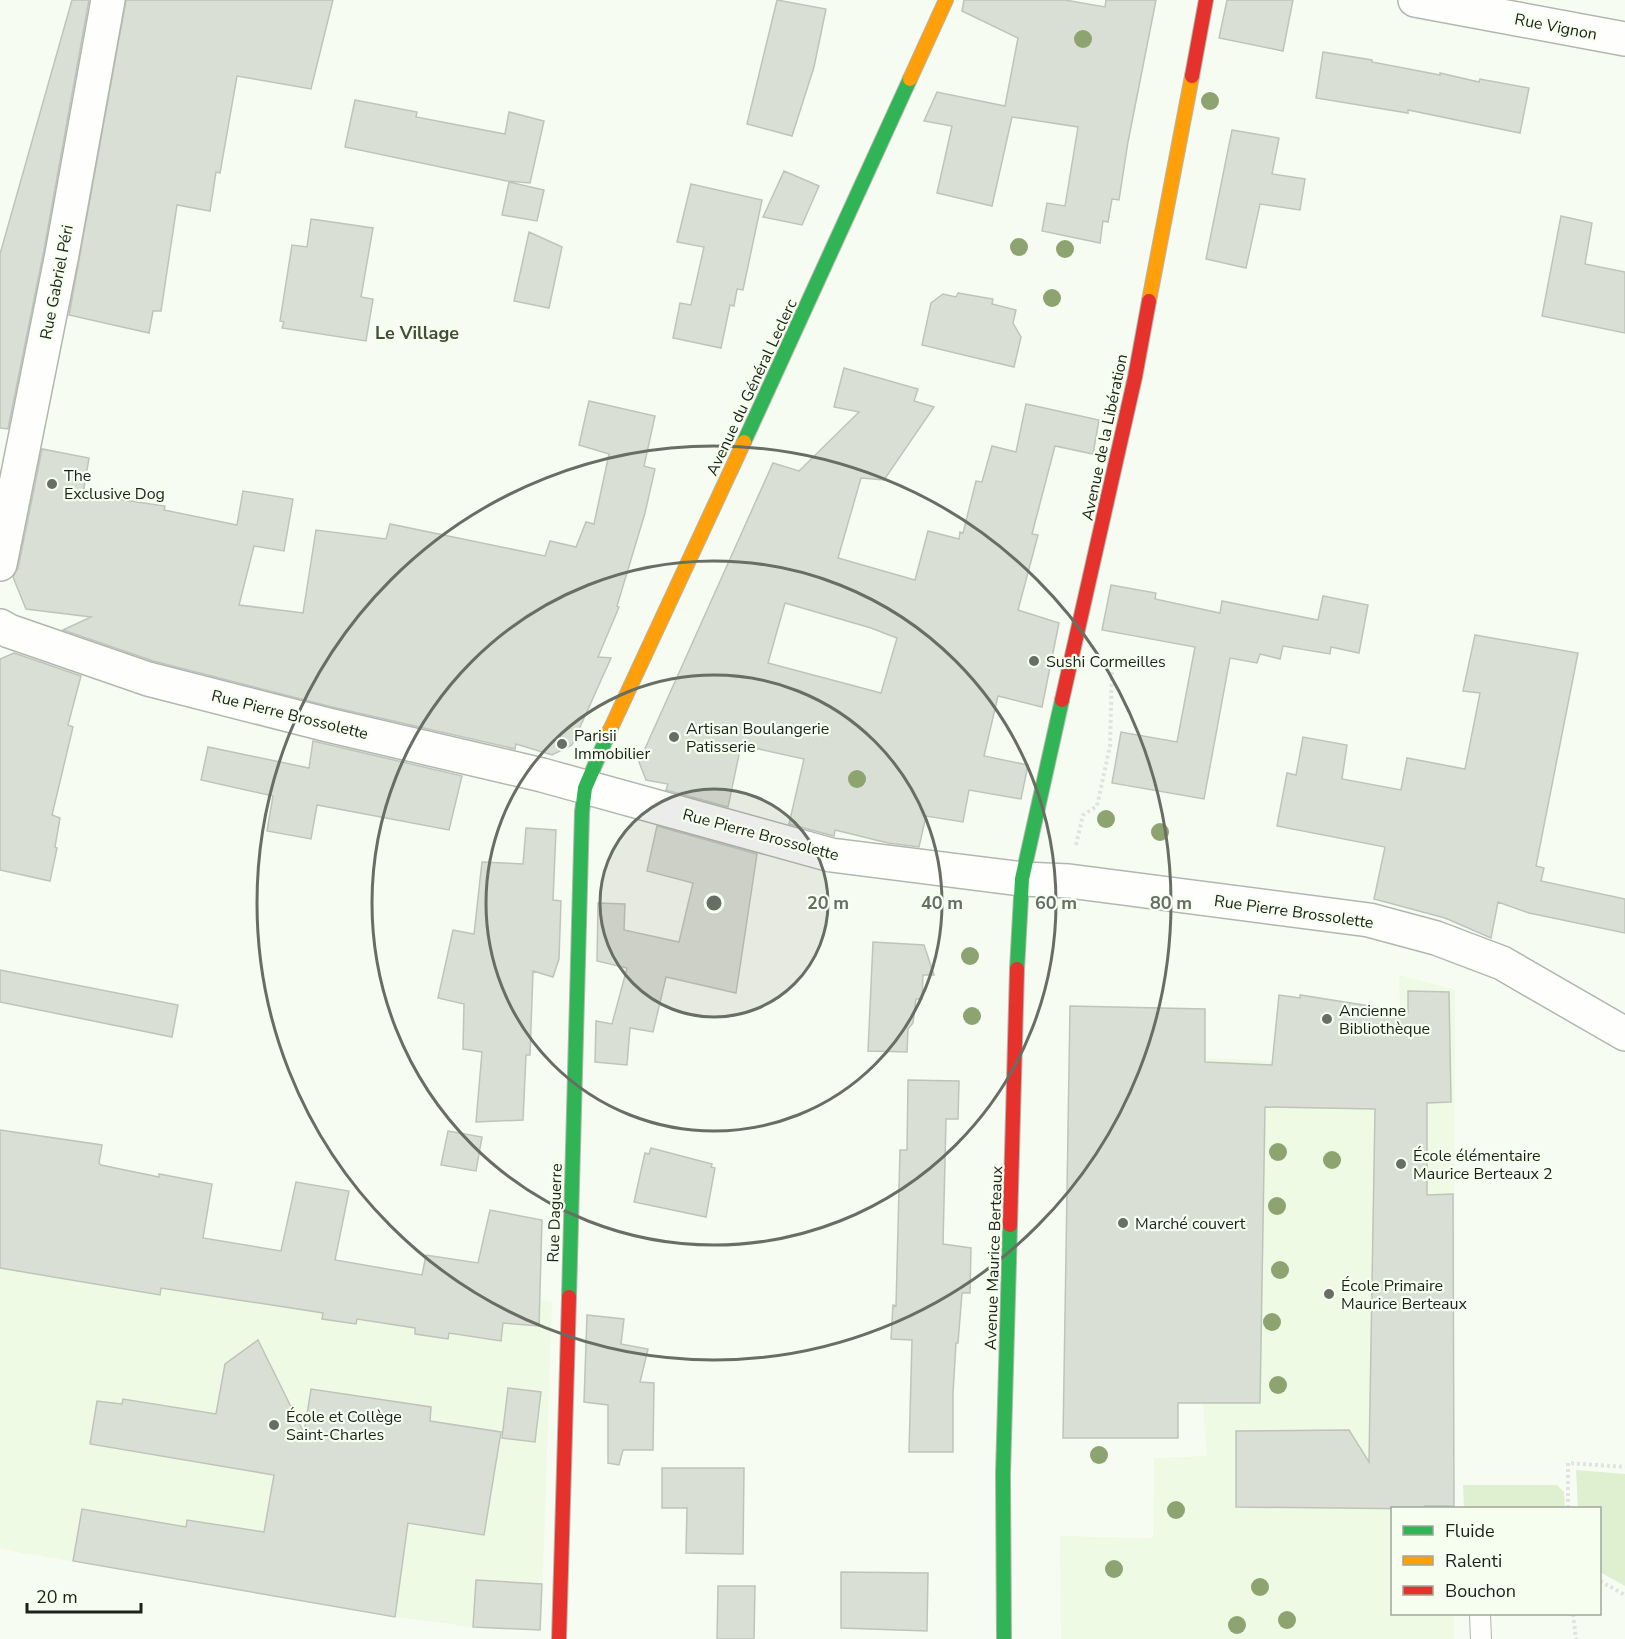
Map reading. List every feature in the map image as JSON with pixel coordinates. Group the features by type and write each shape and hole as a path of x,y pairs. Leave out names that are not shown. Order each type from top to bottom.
{"street":[{"name":"Rue Gabriel Péri","path":"0,564 62,254 108,0"},
{"name":"Avenue du Général Leclerc","path":"585,788 605,740 946,0"},
{"name":"Avenue de la Libération","path":"1022,879 1135,376 1206,0"},
{"name":"Rue Vignon","path":"1415,0 1625,39"},
{"name":"Rue Pierre Brossolette","path":"0,626 148,679 328,725 542,775 831,855 1022,879 1069,881 1369,920 1436,938 1502,963 1625,1034"},
{"name":"Rue Daguerre","path":"559,1639 582,812 585,788"},
{"name":"Avenue Maurice Berteaux","path":"1004,1639 1003,1474 1022,879"}],"lane":[{"path":"1480,1615 1481,1639"}],"path":[{"path":"1075,849 1083,815 1097,806 1110,746 1112,667 1107,657"},
{"path":"1568,1507 1568,1463 1625,1467"},
{"path":"1601,1582 1625,1595"},
{"path":"1573,1615 1576,1639"}],"shaded area":[{"name":"École Primaire Maurice Berteaux","path":"1399,975 1455,990 1454,1507 1391,1507 1391,1615 1454,1615 1454,1639 1061,1639 1060,1536 1153,1538 1154,1458 1207,1456 1203,1403 1207,1058 1402,1067"},
{"name":"École et Collège Saint-Charles","path":"7,1206 552,1302 541,1630 473,1627 395,1617 0,1549 0,1247"},
{"path":"1576,1470 1625,1474 1625,1586 1601,1573 1601,1507 1578,1507"},
{"path":"1463,1485 1557,1485 1564,1492 1565,1507 1464,1507"}],"building":[{"path":"72,0 89,0 44,250 8,429 0,428 0,254"},
{"path":"126,0 333,0 311,89 237,76 220,173 216,172 210,211 177,205 161,311 153,311 149,333 69,315"},
{"path":"777,0 826,9 814,67 792,136 747,124"},
{"path":"964,0 1065,0 1105,7 1106,0 1156,0 1119,200 1112,199 1108,222 1103,221 1100,243 1042,231 1047,203 1065,206 1078,127 1012,117 992,206 937,193 952,126 924,121 937,92 1005,106 1018,38 962,11"},
{"path":"1227,0 1293,0 1283,51 1219,38"},
{"path":"1323,52 1479,82 1480,79 1529,88 1520,133 1408,110 1408,113 1316,98"},
{"path":"355,100 417,112 416,117 505,134 509,112 544,121 530,183 507,181 345,147"},
{"path":"1232,130 1279,138 1272,174 1305,179 1300,210 1260,204 1246,268 1206,259"},
{"path":"784,171 819,186 802,225 763,217"},
{"path":"509,182 544,190 537,221 502,215"},
{"path":"691,184 762,200 743,290 737,289 734,306 730,305 721,348 673,338 680,303 691,305 704,247 677,242"},
{"path":"1561,216 1592,223 1585,264 1625,272 1625,333 1542,316"},
{"path":"311,219 373,228 361,297 373,299 366,341 282,328 284,322 280,321 292,245 307,247"},
{"path":"529,232 562,247 549,308 514,301"},
{"path":"958,293 993,299 992,304 1016,310 1013,323 1021,337 1014,367 922,345 931,303 943,294 956,297"},
{"path":"844,368 918,389 914,401 934,407 884,480 861,478 838,558 915,580 928,531 959,539 960,532 963,533 976,481 982,482 992,446 1016,452 1026,404 1099,420 1093,454 1055,446 1032,534 1038,535 1018,610 1059,623 1042,707 998,696 984,756 1028,765 1021,799 969,790 963,822 926,816 919,847 888,843 835,830 834,836 789,824 804,759 741,745 728,807 666,790 668,784 646,780 639,762 773,463 799,471 859,412 834,407","holes":["785,603 897,638 881,693 768,663"]},
{"path":"589,401 655,416 644,466 655,469 645,513 617,606 619,607 598,657 611,658 572,745 552,755 516,744 515,749 332,707 153,661 63,630 91,617 26,609 13,577 18,568 42,449 89,458 83,494 165,506 164,510 237,525 243,491 293,499 284,551 254,546 239,605 303,613 316,530 386,539 390,524 545,556 550,541 576,547 586,522 594,524 609,454 579,445"},
{"path":"1111,585 1156,593 1155,599 1220,613 1222,601 1318,620 1323,596 1368,605 1359,653 1331,647 1330,654 1283,646 1280,659 1260,654 1257,663 1230,658 1204,799 1112,783 1121,732 1177,742 1195,647 1102,630"},
{"path":"1475,635 1578,653 1536,866 1544,868 1541,881 1625,899 1625,933 1529,913 1498,902 1491,938 1445,918 1374,899 1385,847 1277,826 1287,773 1296,775 1303,737 1347,745 1342,779 1401,790 1407,758 1465,769 1480,693 1463,691"},
{"path":"14,653 81,676 68,725 73,727 52,815 60,818 50,881 0,870 0,659"},
{"path":"313,741 462,776 449,830 317,805 311,839 267,831 273,796 201,780 208,747 309,768"},
{"path":"657,826 757,854 736,993 666,977 653,1032 630,1028 627,1065 595,1062 596,1021 612,1024 627,968 597,961 598,903 625,904 624,930 679,942 693,883 647,871"},
{"path":"526,828 556,830 553,900 561,901 559,959 553,977 533,971 530,1055 526,1055 523,1120 476,1122 482,1052 463,1049 464,1004 438,998 453,930 474,934 482,862 523,864"},
{"path":"873,942 924,945 934,975 923,975 922,999 916,999 913,1023 908,1029 907,1052 868,1051"},
{"path":"0,970 178,1005 172,1037 0,1002"},
{"path":"1408,991 1449,992 1451,1102 1427,1103 1427,1195 1453,1194 1454,1506 1391,1509 1236,1507 1236,1431 1349,1430 1369,1462 1375,1109 1265,1107 1260,1403 1178,1403 1178,1438 1063,1438 1070,1006 1205,1009 1205,1062 1272,1065 1279,995 1300,998 1300,995 1408,1012"},
{"path":"908,1080 959,1081 958,1119 946,1119 943,1244 971,1248 970,1293 962,1293 958,1343 956,1343 953,1452 909,1452 912,1340 891,1339 893,1305 896,1306 900,1150 907,1150"},
{"path":"0,1130 102,1145 99,1163 101,1165 159,1177 159,1174 212,1184 203,1238 281,1251 296,1182 349,1191 335,1260 422,1275 426,1255 478,1263 490,1210 542,1220 539,1326 503,1323 501,1341 449,1333 448,1339 415,1334 415,1328 357,1319 356,1324 322,1319 323,1313 161,1288 160,1295 0,1268"},
{"path":"448,1131 482,1137 476,1171 441,1165"},
{"path":"651,1148 712,1164 711,1167 715,1168 706,1217 634,1202 645,1153 649,1154"},
{"path":"587,1315 624,1319 621,1344 648,1349 640,1382 654,1383 653,1450 623,1450 619,1465 608,1463 608,1405 584,1402"},
{"path":"258,1340 304,1433 311,1389 431,1407 430,1421 501,1432 484,1535 408,1523 395,1617 73,1561 82,1509 186,1527 187,1520 264,1532 274,1475 90,1444 97,1401 122,1404 123,1399 216,1414 225,1364"},
{"path":"508,1388 541,1392 535,1442 502,1438"},
{"path":"662,1468 744,1468 743,1554 686,1553 687,1508 662,1508"},
{"path":"841,1572 928,1573 927,1631 841,1628"},
{"path":"476,1580 542,1584 540,1630 473,1627"},
{"path":"718,1586 755,1586 754,1639 717,1639"}],"traffic: fast":[{"path":"744,442 910,79"},
{"path":"1017,969 1022,879 1062,700"},
{"path":"569,1297 582,812 585,788 610,730"},
{"path":"1004,1639 1003,1474 1010,1225"}],"traffic: slow":[{"path":"910,79 946,0"},
{"path":"1149,301 1192,76"},
{"path":"610,730 744,442"}],"traffic: jam":[{"path":"1192,76 1206,0"},
{"path":"1062,700 1135,377 1149,301"},
{"path":"1010,1225 1017,969"},
{"path":"559,1639 569,1297"}],"place":[{"name":"The Exclusive Dog","path":"52,484"},
{"name":"Sushi Cormeilles","path":"1034,661"},
{"name":"Artisan Boulangerie Patisserie","path":"674,737"},
{"name":"Parisii Immobilier","path":"562,744"},
{"name":"Ancienne Bibliothèque","path":"1327,1019"},
{"name":"École élémentaire Maurice Berteaux 2","path":"1401,1164"},
{"name":"Marché couvert","path":"1123,1223"},
{"name":"École Primaire Maurice Berteaux","path":"1329,1294"},
{"name":"École et Collège Saint-Charles","path":"274,1425"}],"district":[{"name":"Le Village","path":"417,333"}]}
